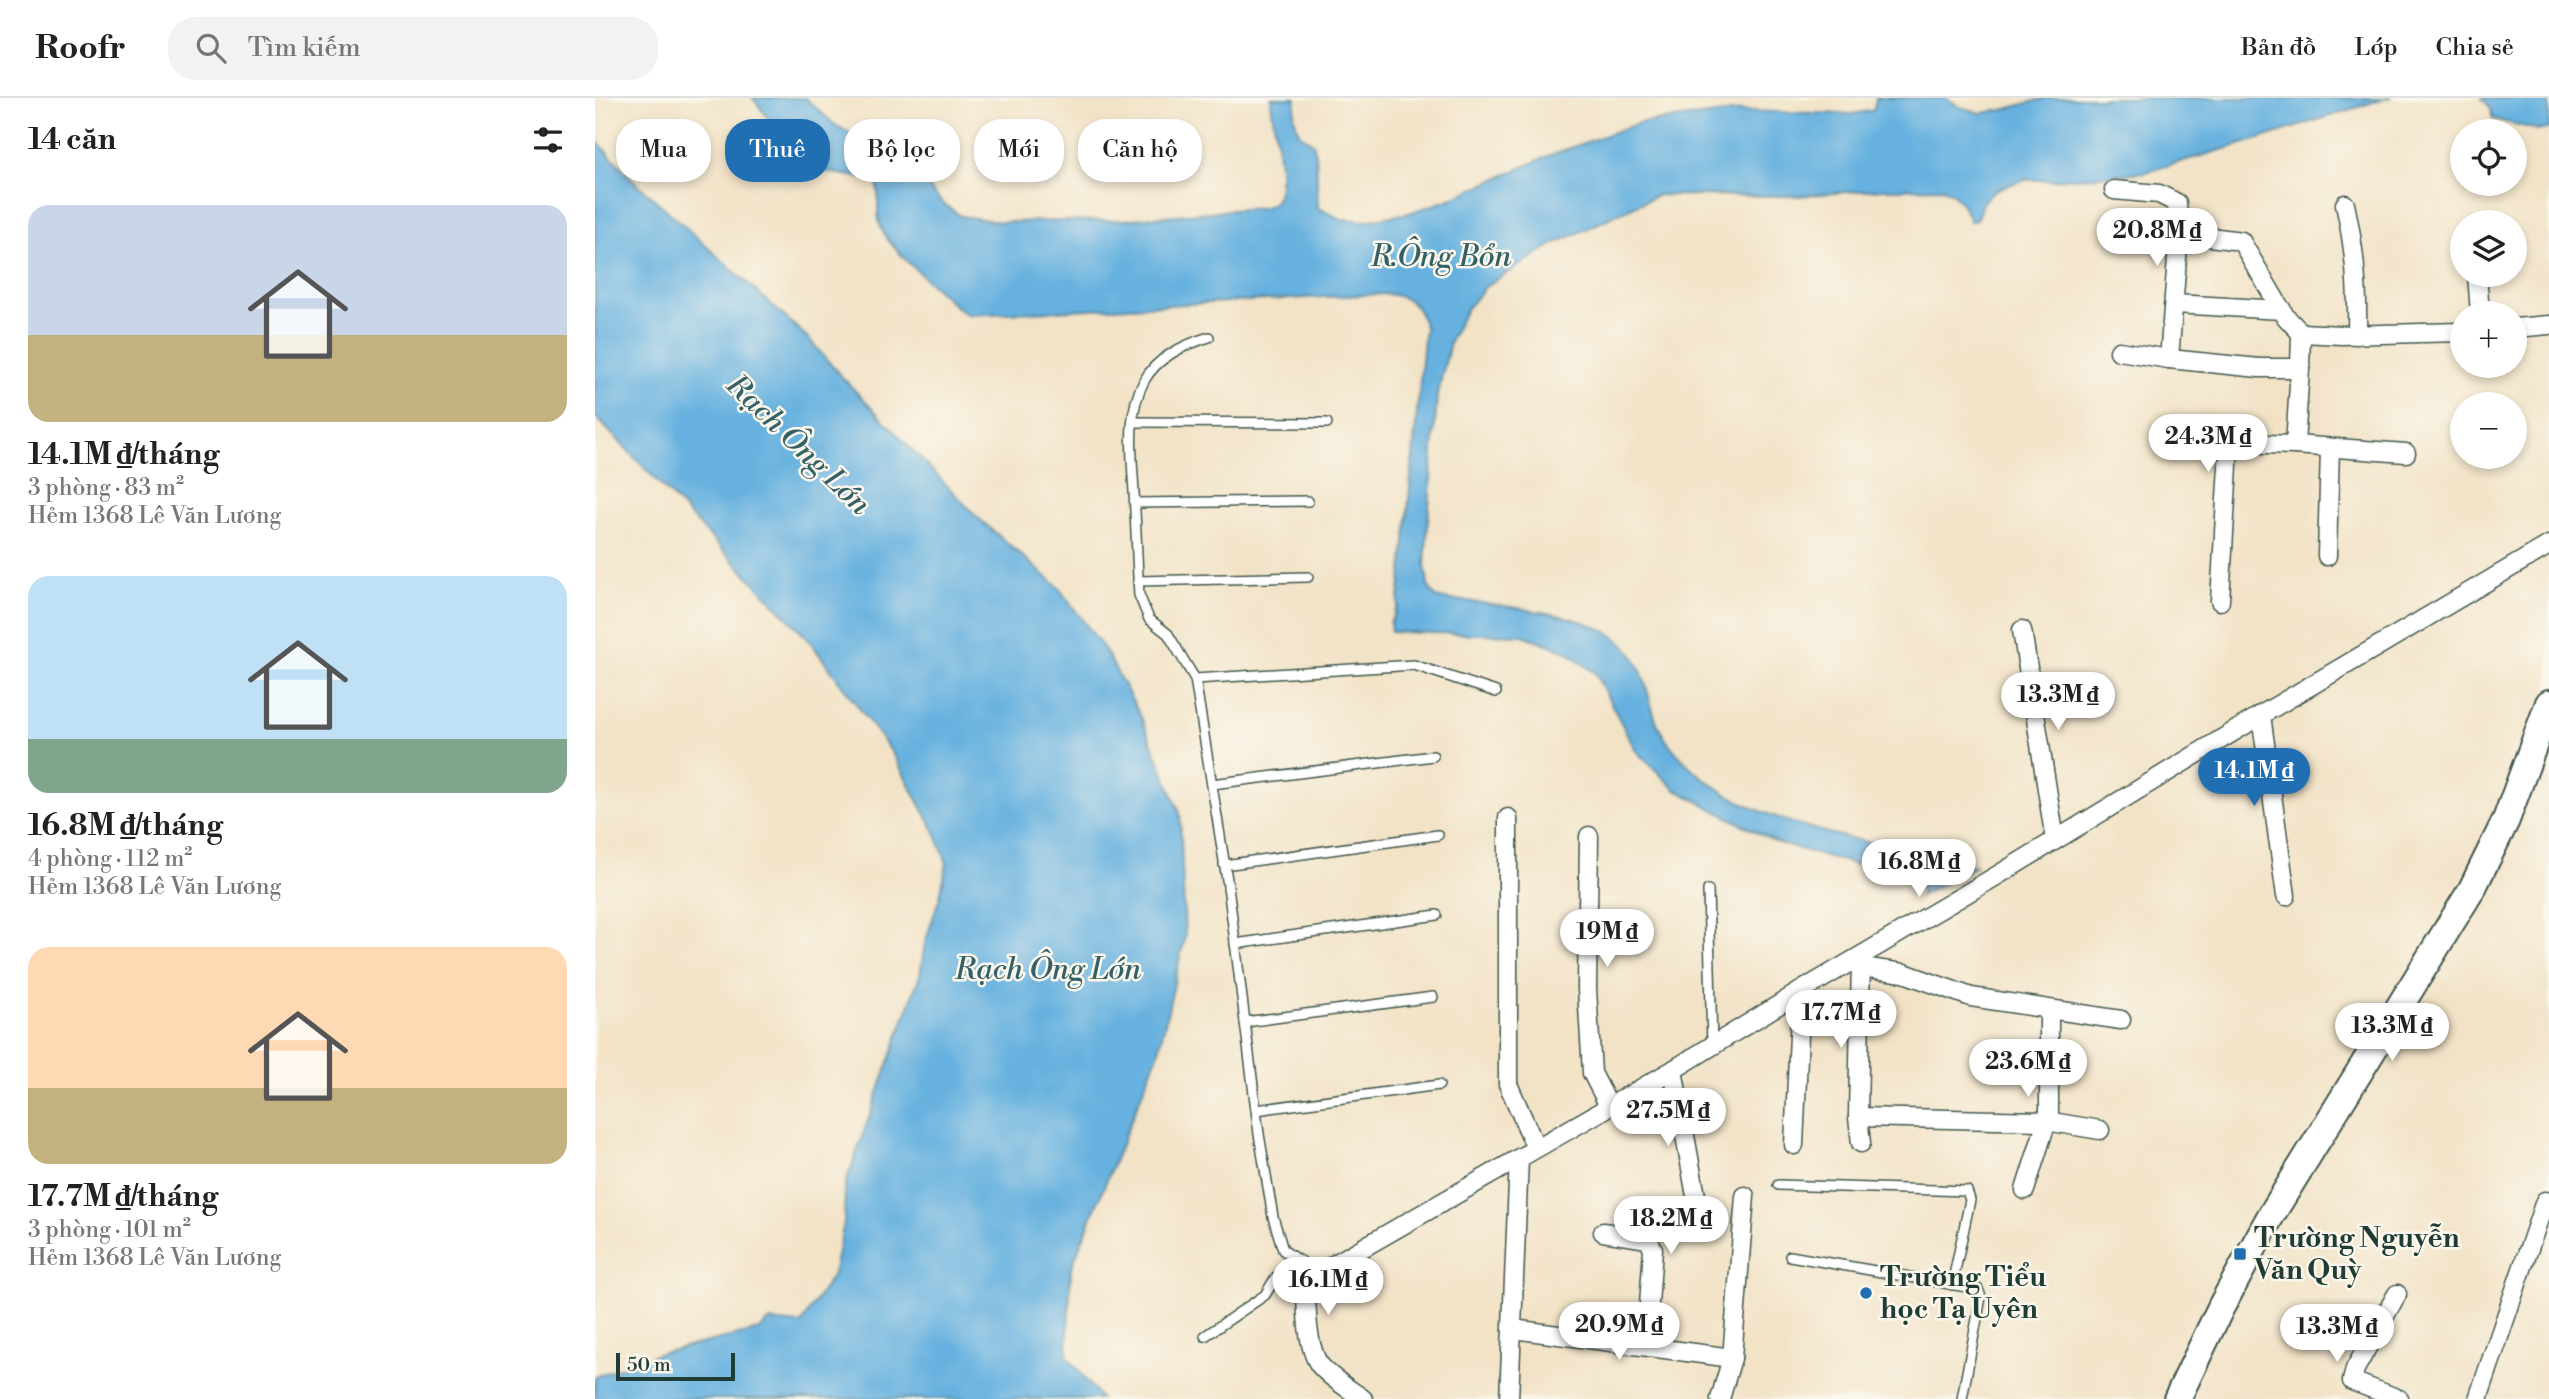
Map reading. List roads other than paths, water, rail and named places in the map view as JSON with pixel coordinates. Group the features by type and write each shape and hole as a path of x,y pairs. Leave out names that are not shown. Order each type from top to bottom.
{"main road":[{"path":"2177,1399 2221,1307 2270,1217 2472,889 2506,820 2549,703"}],"street":[{"path":"2114,190 2159,194 2177,203 2179,233 2169,359"},
{"path":"2345,204 2358,280 2350,335"},
{"path":"2179,233 2241,241 2282,310 2301,333 2295,445"},
{"path":"2174,304 2282,310"},
{"path":"2527,327 2549,324"},
{"path":"2301,333 2350,335 2450,332"},
{"path":"2119,351 2259,368 2299,368"},
{"path":"2220,601 2229,448 2237,443 2406,453"},
{"path":"2327,556 2330,449"},
{"path":"1363,1399 1317,1362 1307,1301 1311,1278 1673,1070 1801,990 1861,961 2261,715 2549,545"},
{"path":"2022,630 2055,840"},
{"path":"2261,715 2286,896"},
{"path":"1508,818 1509,1084 1536,1148"},
{"path":"1589,836 1587,989 1592,1073 1609,1106"},
{"path":"1861,961 1971,997 2121,1020"},
{"path":"1861,961 1858,1117 1861,1143"},
{"path":"1794,1145 1801,990"},
{"path":"2025,1190 2049,1114 2049,1010"},
{"path":"1673,1070 1700,1218"},
{"path":"1858,1117 2046,1121 2101,1130"},
{"path":"1509,1399 1519,1158"},
{"path":"1720,1399 1732,1358 1745,1196"},
{"path":"2478,1399 2545,1201 2549,1202"},
{"path":"1602,1232 1648,1239 1653,1249 1646,1346"},
{"path":"2397,1294 2355,1369 2352,1381 2399,1399"},
{"path":"1513,1329 1732,1358"}],"lane":[{"path":"1209,337 1182,345 1163,360 1145,379 1135,402 1133,422 1139,595 1149,619 1168,634 1195,679 1273,1217 1283,1250 1301,1261 1311,1278"},
{"path":"1133,422 1328,423"},
{"path":"1135,503 1308,501"},
{"path":"1138,581 1308,577"},
{"path":"1195,679 1414,665 1496,692"},
{"path":"1212,784 1433,756"},
{"path":"1224,865 1438,835"},
{"path":"1708,890 1712,1045"},
{"path":"1235,944 1437,915"},
{"path":"1245,1022 1433,997"},
{"path":"1256,1110 1439,1085"},
{"path":"1778,1185 1967,1191 1971,1200 1952,1285"},
{"path":"1790,1256 1977,1289 1981,1297 1962,1399"},
{"path":"1205,1336 1265,1295 1276,1277 1301,1261"}],"water":[{"name":"R.Ông Bổn","path":"753,98 805,98 828,119 769,119"},
{"name":"R.Ông Bổn","path":"1271,98 1296,98 1294,117 1299,133 1313,143 1316,154 1318,208 1341,219 1365,221 1409,213 1448,200 1548,156 1639,123 1742,111 1853,114 1874,110 1876,98 1946,98 1960,107 1981,113 2046,98 2392,98 2146,172 2026,180 2007,185 1993,191 1983,202 1976,221 1970,221 1952,193 1943,188 1884,189 1797,196 1658,195 1554,244 1486,286 1466,309 1451,339 1437,395 1425,564 1428,586 1436,597 1545,612 1582,622 1612,635 1635,658 1659,728 1667,741 1686,763 1731,797 1810,828 1975,866 1920,896 1920,886 1908,879 1778,843 1676,790 1636,751 1595,673 1566,651 1523,635 1391,632 1390,623 1398,606 1401,583 1425,328 1420,313 1412,302 1400,296 1384,294 970,315 961,311 930,283 887,238 879,222 876,182 926,182 945,205 961,216 1002,222 1122,220 1265,207 1274,202 1280,181 1279,152"},
{"path":"2482,98 2549,98 2549,129 2527,127 2527,119 2493,119"},
{"name":"R.Ông Bổn","path":"830,120 844,130 844,175 830,172"},
{"name":"Rạch Ông Lớn","path":"595,139 616,162 616,182 635,182 808,338 840,375 977,517 1058,587 1105,650 1141,717 1180,813 1185,936 1158,1054 1071,1268 1067,1356 1101,1399 595,1399 595,1377 657,1354 759,1330 769,1321 801,1324 833,1274 844,1223 845,1185 920,975 925,943 947,863 934,830 893,754 808,639 595,416"}],"place":[{"name":"Trường Nguyễn Văn Quỳ","path":"2240,1254"},
{"name":"Trường Tiểu học Tạ Uyên","path":"1866,1293"}]}
